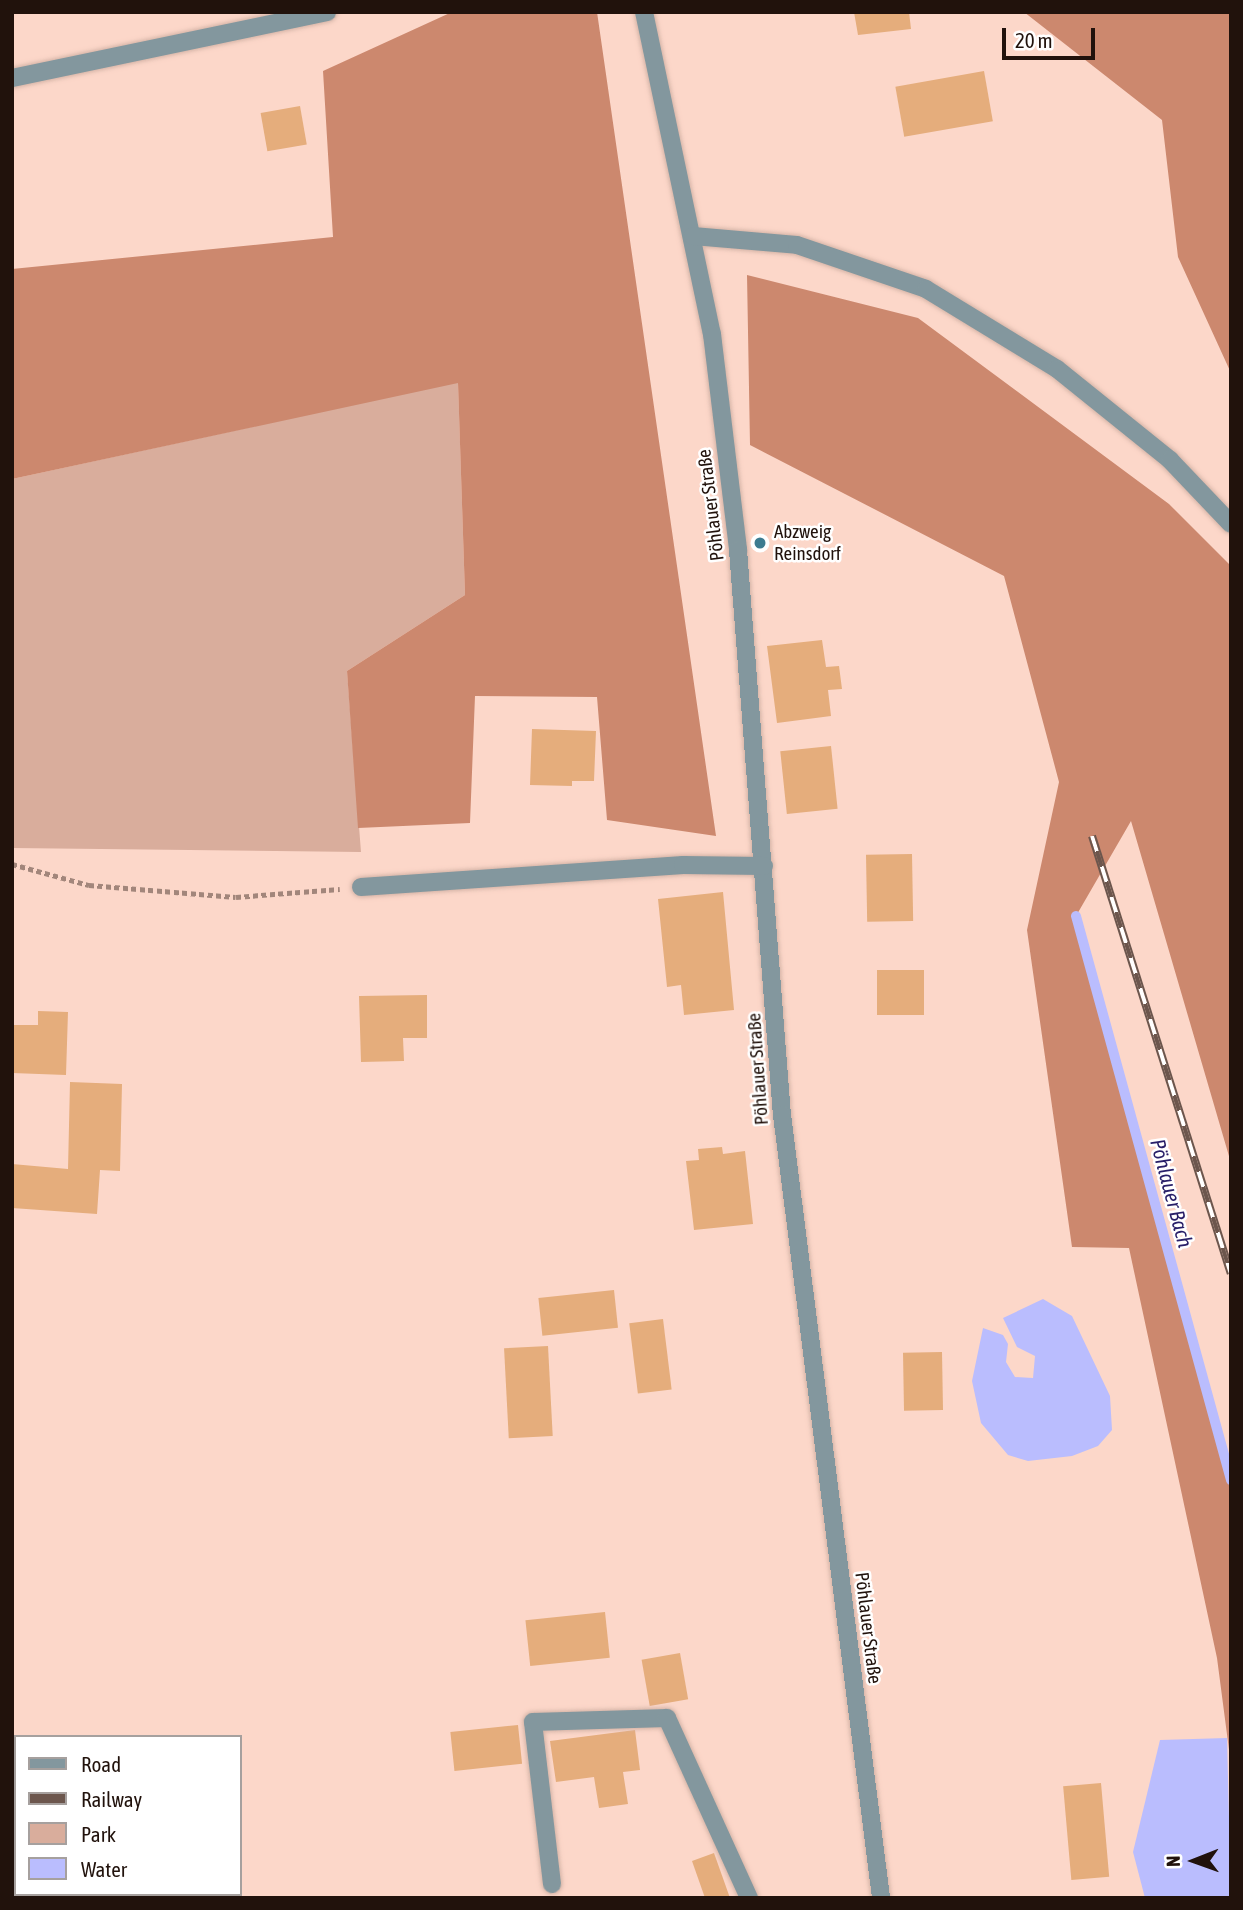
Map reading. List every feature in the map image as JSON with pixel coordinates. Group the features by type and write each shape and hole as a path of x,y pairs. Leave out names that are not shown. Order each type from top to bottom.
{"street":[{"path":"12,78 327,12"},
{"name":"Pöhlauer Straße","path":"644,12 712,334 738,550 782,1115 881,1898"},
{"path":"693,236 797,246 926,289 1057,369 1170,460 1231,524"},
{"path":"361,887 683,865 764,866"},
{"path":"552,1884 533,1723 667,1718 749,1898"}],"path":[{"path":"12,864 89,885 236,897 361,887"}],"green space":[{"path":"458,382 465,595 347,671 361,852 12,848 12,479"}],"shaded area":[{"path":"452,12 597,12 716,836 607,820 597,697 475,696 470,823 358,828 347,671 465,595 458,383 12,479 12,269 333,237 323,71"},
{"path":"1024,12 1231,12 1231,373 1178,257 1162,120"},
{"path":"747,275 918,318 1169,504 1231,566 1231,1163 1131,821 1076,916 1231,1480 1231,1765 1217,1658 1129,1248 1072,1247 1027,930 1059,782 1004,576 750,445"}],"water":[{"path":"1043,1299 1072,1316 1110,1396 1112,1430 1098,1446 1072,1456 1028,1461 1008,1455 981,1423 972,1381 983,1328 1003,1335 1008,1344 1006,1362 1015,1377 1033,1378 1035,1356 1017,1347 1003,1318"},
{"path":"1227,1738 1231,1898 1145,1898 1133,1852 1160,1740"}],"building":[{"path":"854,12 909,12 911,29 858,35"},
{"path":"984,71 993,121 904,137 895,87"},
{"path":"300,106 307,144 267,151 261,113"},
{"path":"822,640 826,667 839,666 842,689 828,690 831,716 777,723 767,646"},
{"path":"532,729 596,731 594,781 572,781 572,786 530,785"},
{"path":"831,746 838,809 787,814 780,751"},
{"path":"912,854 913,921 867,922 866,855"},
{"path":"723,892 734,1010 684,1015 681,985 667,987 658,899"},
{"path":"877,970 924,970 924,1015 877,1015"},
{"path":"427,995 427,1038 403,1038 404,1061 361,1062 359,996"},
{"path":"38,1011 68,1012 66,1075 12,1073 12,1025 38,1025"},
{"path":"70,1082 122,1084 120,1171 100,1170 97,1214 12,1208 12,1164 68,1169"},
{"path":"722,1147 723,1154 745,1151 753,1224 694,1230 686,1161 699,1160 698,1149"},
{"path":"614,1290 618,1328 542,1336 538,1298"},
{"path":"663,1319 672,1389 638,1394 629,1323"},
{"path":"548,1346 553,1436 509,1438 504,1348"},
{"path":"942,1352 943,1410 904,1411 903,1353"},
{"path":"605,1612 610,1658 530,1666 525,1620"},
{"path":"680,1653 688,1699 650,1706 642,1660"},
{"path":"518,1725 522,1764 454,1771 450,1732"},
{"path":"635,1730 640,1770 623,1772 628,1804 599,1808 594,1777 556,1782 550,1741"},
{"path":"1101,1783 1109,1877 1071,1880 1063,1786"},
{"path":"714,1853 730,1898 705,1898 692,1861"}],"waterway":[{"name":"Pöhlauer Bach","path":"1076,916 1231,1480"}],"railway":[{"path":"1092,836 1231,1273"}],"place":[{"name":"Abzweig Reinsdorf","path":"760,543"}]}
